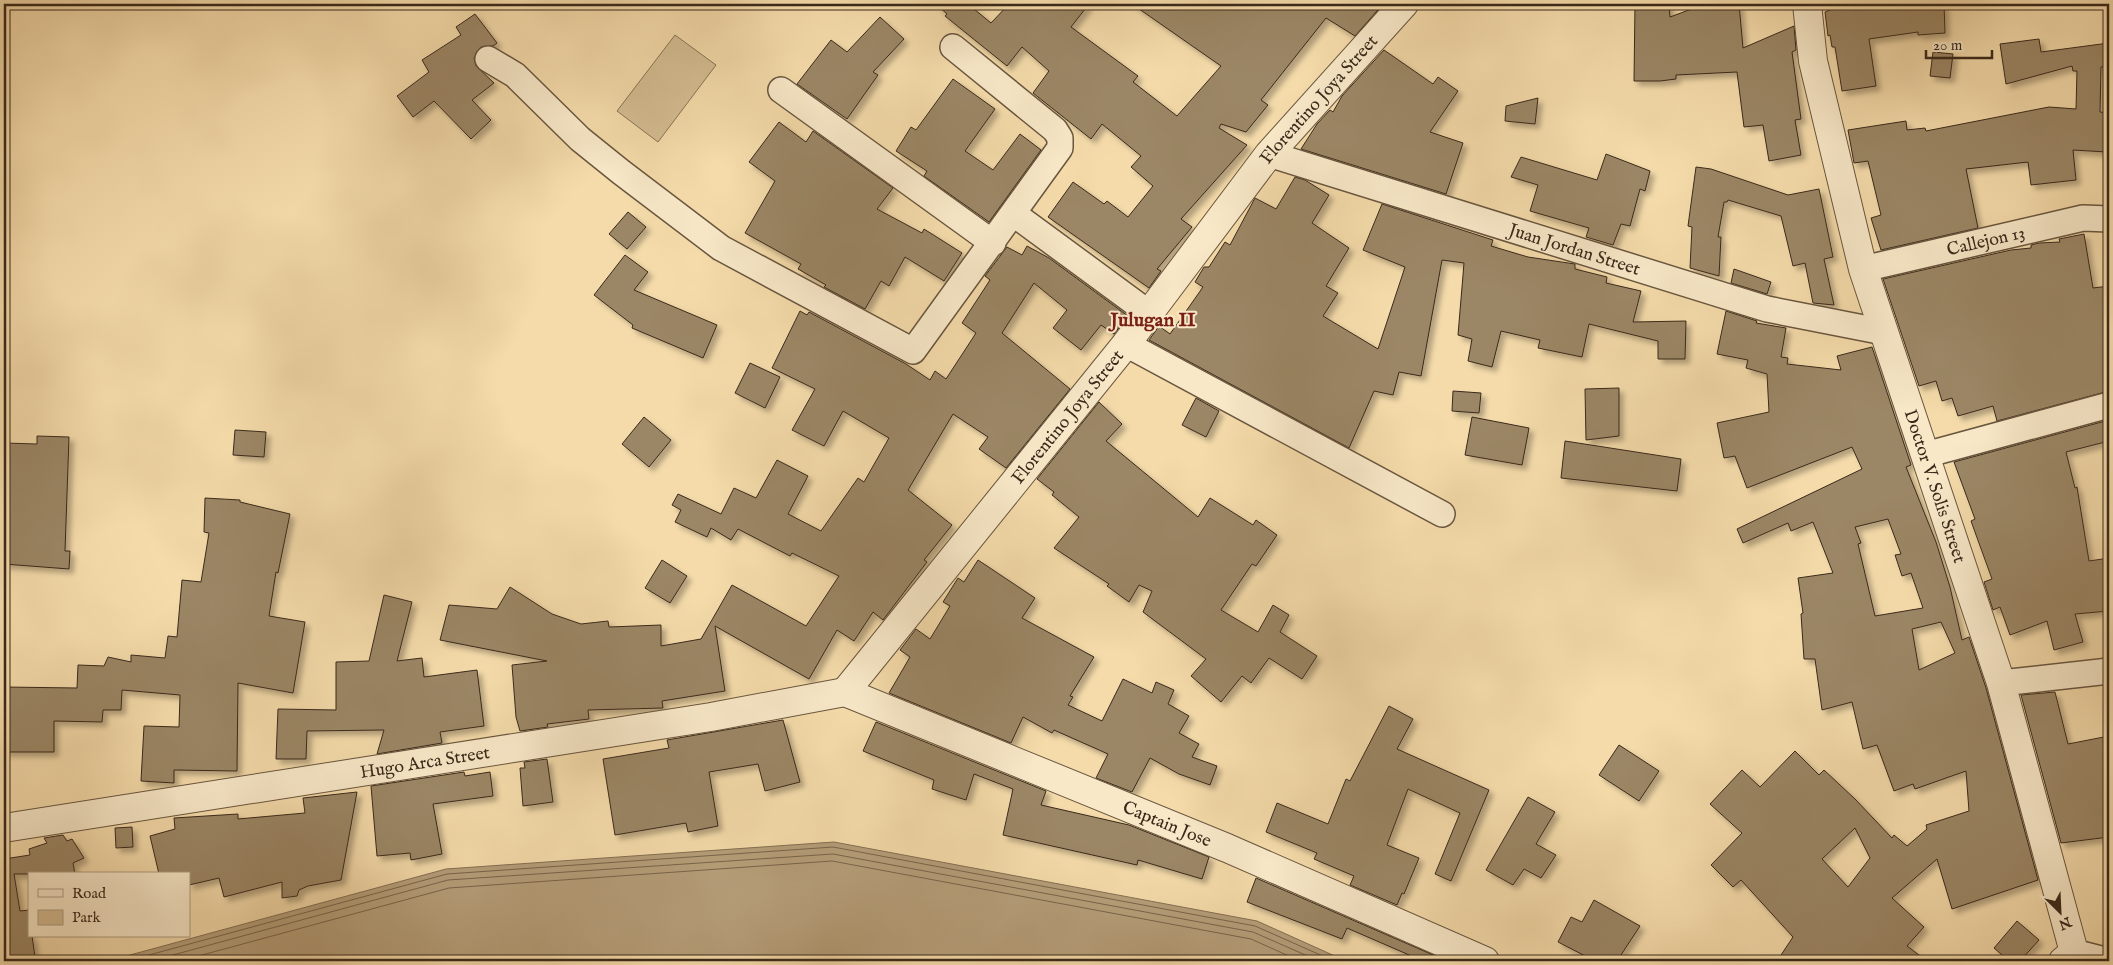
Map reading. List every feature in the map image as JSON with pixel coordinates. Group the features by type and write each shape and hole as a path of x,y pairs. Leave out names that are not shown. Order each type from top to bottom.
{"street":[{"name":"Florentino Joya Street","path":"845,692 1150,314 1269,154 1404,4"},
{"name":"Doctor V. Solis Street","path":"1807,4 1813,61 1864,269 2001,683 2069,957"},
{"path":"488,59 515,75 580,139 721,248 913,350 1014,214 1060,148 1060,138 1055,130 953,47"},
{"path":"781,90 992,242"},
{"name":"Juan Jordan Street","path":"1269,154 1767,309 1884,332"},
{"path":"1014,214 1150,314"},
{"name":"Callejon 13","path":"1864,269 2083,218 2109,219"},
{"path":"1126,344 1442,514"},
{"path":"1925,455 2109,405"},
{"path":"2001,683 2109,671"},
{"name":"Hugo Arca Street","path":"4,828 701,718 845,692"},
{"name":"Captain Jose","path":"845,692 1227,848 1485,961"},
{"path":"2069,957 2109,961"}],"green space":[{"path":"675,35 716,65 658,142 617,111"}],"water":[{"path":"834,842 1257,921 1346,961 108,961 446,869"}],"building":[{"path":"936,4 968,4 991,23 1009,4 1089,4 1071,27 1138,76 1133,82 1177,116 1221,66 1132,4 1383,4 1355,36 1326,18 1261,100 1268,105 1246,132 1221,124 1219,128 1247,145 1181,219 1192,227 1157,269 1161,271 1149,288 1048,217 1073,182 1104,204 1107,201 1128,217 1153,186 1131,167 1141,156 1102,124 1091,139 1033,93 1049,71 1022,47 1007,66 945,16 947,14"},
{"path":"1635,4 1669,4 1670,17 1705,4 1739,4 1743,48 1794,26 1796,50 1792,52 1801,119 1795,120 1801,155 1769,161 1763,125 1744,127 1737,72 1676,75 1676,79 1634,81"},
{"path":"1844,4 1944,4 1945,33 1918,35 1918,32 1869,39 1876,86 1842,91 1835,47 1832,47 1830,35 1828,36 1825,12"},
{"path":"475,14 497,43 493,46 481,47 474,58 476,66 494,83 472,100 491,120 471,139 434,101 413,117 397,96 429,72 422,60 461,35 456,27"},
{"path":"880,17 904,39 873,72 878,75 847,119 797,84 831,40 847,52"},
{"path":"2039,39 2041,52 2109,43 2109,66 2101,67 2100,112 2109,113 2107,152 2073,150 2076,180 2031,185 2028,162 1966,169 1978,228 1881,250 1871,218 1881,215 1868,161 1854,163 1848,130 1906,121 1907,130 1925,128 1926,131 2049,107 2076,109 2077,71 2073,71 2072,66 2006,84 2000,44"},
{"path":"1384,50 1433,84 1438,77 1458,91 1430,132 1463,143 1446,194 1301,149 1317,124 1330,110 1333,112 1342,96"},
{"path":"1933,52 1953,54 1950,78 1930,76"},
{"path":"953,79 995,109 965,151 993,170 1020,134 1041,150 989,222 924,176 927,171 896,151 911,127 916,130"},
{"path":"1538,98 1535,124 1505,121 1506,106"},
{"path":"779,122 806,142 813,131 893,188 877,209 922,233 924,229 962,253 944,281 905,257 889,286 881,281 865,309 824,287 826,285 798,269 801,264 745,233 775,181 749,162"},
{"path":"1606,154 1650,171 1645,191 1640,189 1630,226 1621,224 1613,245 1586,237 1589,228 1530,211 1538,185 1511,177 1521,157 1597,180"},
{"path":"1696,167 1711,169 1788,195 1819,189 1833,257 1824,259 1834,305 1813,303 1805,263 1793,266 1781,216 1728,200 1724,202 1718,237 1721,237 1719,276 1690,268 1692,227 1688,226"},
{"path":"1295,177 1305,180 1329,195 1312,223 1349,248 1326,286 1338,293 1323,316 1378,349 1405,267 1363,250 1382,204 1493,240 1491,246 1528,257 1575,264 1575,269 1607,277 1606,283 1641,291 1633,322 1686,321 1685,359 1658,359 1658,341 1589,324 1582,357 1538,348 1540,340 1501,331 1492,367 1468,361 1472,339 1458,335 1464,263 1442,260 1421,376 1399,372 1393,395 1374,391 1349,448 1149,340 1159,326 1170,334 1203,287 1195,282 1204,267 1209,267 1225,242 1230,245 1255,198 1276,209"},
{"path":"628,212 646,227 627,249 609,234"},
{"path":"2084,234 2093,288 2109,286 2109,391 1997,421 1993,406 1958,416 1952,398 1942,401 1936,381 1919,386 1883,279 2011,250 2031,248 2031,245 2039,243 2060,242 2059,239"},
{"path":"1027,246 1049,258 1128,316 1114,334 1101,325 1081,350 1053,328 1067,310 1034,283 1002,333 1070,389 1006,468 979,449 988,437 953,414 908,490 952,525 924,560 927,562 883,620 873,612 854,641 837,630 809,679 715,626 725,691 662,701 663,708 588,710 589,719 547,724 548,727 520,731 516,717 512,665 547,661 440,640 449,605 497,609 510,587 552,614 581,624 608,621 609,627 661,625 661,646 701,639 732,585 806,626 839,576 792,553 790,556 738,529 731,540 711,528 707,537 675,522 681,510 672,505 678,494 721,514 734,488 756,498 777,460 808,476 788,514 821,531 858,478 864,482 889,438 843,411 824,446 792,430 815,389 772,368 800,311 807,315 809,312 906,364 930,380 935,371 946,379 976,333 962,323 990,280 985,276 1007,247 1022,255"},
{"path":"625,255 648,272 634,290 717,325 703,358 632,328 633,325 594,295"},
{"path":"1734,269 1771,282 1767,294 1731,283"},
{"path":"1726,311 1757,321 1756,323 1786,328 1781,357 1788,358 1787,364 1841,370 1837,356 1872,347 1911,465 1906,467 1936,542 1950,587 1962,640 1969,637 1986,688 2038,880 1952,909 1937,859 1892,898 1924,927 1907,946 1927,961 1777,961 1793,937 1741,880 1733,887 1711,865 1742,833 1710,804 1742,770 1760,787 1795,751 1819,775 1824,770 1892,838 1894,835 1907,846 1927,829 1926,825 1969,811 1966,771 1915,789 1913,784 1894,791 1877,745 1863,749 1852,702 1822,710 1815,659 1804,659 1801,614 1803,613 1798,578 1833,573 1813,522 1791,531 1788,523 1743,543 1737,529 1862,469 1852,447 1747,488 1735,456 1724,458 1717,423 1769,412 1767,374 1746,368 1748,360 1717,354","holes":["1888,519 1901,554 1895,555 1902,576 1911,573 1923,608 1875,616 1858,544 1861,543 1855,527","1941,622 1955,653 1919,670 1912,629","1855,828 1870,858 1848,887 1822,859"]},
{"path":"750,363 780,377 765,408 735,393"},
{"path":"1619,388 1619,436 1586,440 1585,389"},
{"path":"1453,391 1481,393 1479,413 1452,411"},
{"path":"1196,398 1219,411 1206,437 1182,425"},
{"path":"1099,402 1122,424 1106,441 1198,517 1210,498 1253,525 1256,520 1277,535 1256,566 1252,564 1221,610 1258,632 1273,605 1289,615 1280,632 1317,656 1302,679 1269,658 1251,683 1242,676 1221,702 1191,676 1206,659 1143,612 1152,591 1139,585 1129,602 1107,586 1109,584 1054,548 1079,517 1052,495 1054,492 1037,479"},
{"path":"644,417 671,440 649,467 622,444"},
{"path":"1472,417 1529,428 1522,465 1465,455"},
{"path":"2109,420 2109,441 2066,452 2075,488 2077,487 2089,561 2109,558 2109,611 2075,614 2083,642 2054,650 2047,621 2010,635 2000,607 1993,610 1984,582 1992,579 1971,521 1975,519 1954,462"},
{"path":"235,430 266,432 264,457 233,455"},
{"path":"37,436 69,437 65,551 70,551 69,569 4,564 4,443 37,444"},
{"path":"1565,441 1681,459 1677,491 1561,478"},
{"path":"205,498 240,500 240,502 290,514 278,573 276,572 269,616 305,622 293,693 238,683 237,771 174,770 174,783 141,781 144,726 179,727 180,695 122,690 121,710 103,710 102,722 54,721 54,752 4,752 4,687 77,688 78,665 104,666 108,657 131,662 131,655 165,658 168,636 177,637 182,580 201,582 209,533 204,532"},
{"path":"662,560 687,576 670,603 645,588"},
{"path":"978,560 1035,598 1022,618 1094,657 1070,696 1073,697 1068,705 1102,721 1123,679 1152,693 1156,682 1174,690 1168,704 1189,716 1179,733 1199,744 1192,757 1217,766 1210,785 1179,774 1150,758 1132,792 1096,778 1108,754 1054,730 1052,733 1023,717 1011,743 889,693 910,657 900,650 916,629 930,639 950,606 943,602 958,578 964,582"},
{"path":"384,595 412,602 397,661 422,658 424,677 477,670 484,726 440,732 442,743 377,754 384,730 307,731 306,759 276,759 278,709 336,710 336,662 369,661"},
{"path":"2055,692 2068,744 2109,736 2109,837 2061,843 2021,695"},
{"path":"1389,706 1413,719 1397,749 1489,790 1451,881 1435,874 1460,813 1408,789 1387,845 1419,858 1404,894 1402,893 1397,905 1350,885 1354,876 1314,859 1317,853 1266,832 1277,803 1328,824 1346,779 1350,781"},
{"path":"783,720 800,782 765,791 758,764 709,772 718,826 688,832 686,823 615,835 603,759 669,748 667,740"},
{"path":"876,722 1046,791 1041,805 1129,825 1209,857 1202,879 1138,860 1137,865 1003,835 1013,789 974,774 966,800 932,789 934,780 863,751"},
{"path":"1619,745 1659,771 1639,801 1599,775"},
{"path":"547,759 553,802 523,806 520,768 525,768 524,762"},
{"path":"464,772 465,776 490,772 493,796 433,804 442,854 411,860 410,853 377,856 371,786"},
{"path":"357,792 341,880 308,886 299,890 297,896 282,898 282,882 224,897 219,878 190,885 190,872 159,872 150,836 175,829 174,818 238,814 238,819 305,813 303,798"},
{"path":"1528,797 1555,812 1536,844 1556,855 1541,878 1524,869 1513,885 1486,870"},
{"path":"132,827 133,847 116,848 115,828"},
{"path":"63,835 67,841 72,839 84,858 73,863 75,872 28,872 28,874 14,874 20,911 28,910 28,938 32,938 35,957 4,961 4,859 30,855 29,849 47,843 44,838"},
{"path":"1256,878 1447,961 1423,961 1347,928 1342,939 1247,902"},
{"path":"1594,900 1640,926 1617,961 1595,961 1558,942 1571,917 1582,922"},
{"path":"2017,921 2039,940 2020,961 2009,961 1994,948"}],"district":[{"name":"Julugan II","path":"1153,319"}]}
